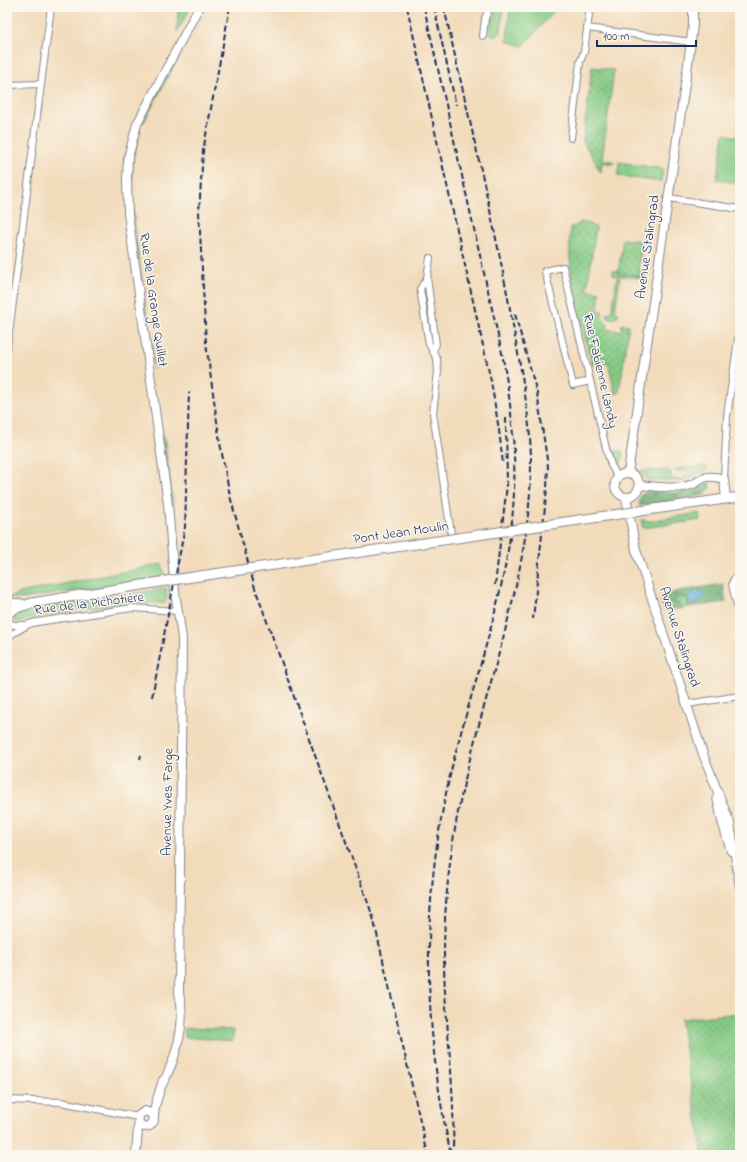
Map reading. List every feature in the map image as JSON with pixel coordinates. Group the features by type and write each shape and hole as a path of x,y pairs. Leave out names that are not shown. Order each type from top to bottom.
{"main road":[{"name":"Pont Jean Moulin","path":"32,603 166,581 740,497"},
{"path":"7,603 32,603"},
{"path":"7,614 14,609 32,603"}],"street":[{"path":"7,348 9,314 51,7"},
{"name":"Rue de la Grange Quillet","path":"178,611 170,543 168,504 128,214 127,180 128,158 137,124 199,7"},
{"path":"483,36 486,18 490,7"},
{"path":"571,138 580,62 584,52 590,7"},
{"name":"Avenue Stalingrad","path":"628,473 691,42 693,7"},
{"name":"Avenue Stalingrad","path":"693,25 698,7"},
{"path":"587,28 691,42"},
{"path":"7,85 32,83 41,84"},
{"path":"669,198 740,209"},
{"path":"430,258 427,278 420,289 429,344 433,351 438,372 433,413 448,522 452,540"},
{"name":"Rue Fabienne Landy","path":"590,381 572,385 545,271 564,267 611,465 618,478"},
{"path":"726,499 724,479 727,416 740,326"},
{"path":"628,473 637,478 639,485 634,495 626,497 617,491 616,484 618,478 628,473"},
{"path":"639,485 679,487 691,485 707,476 724,479"},
{"name":"Avenue Stalingrad","path":"626,497 636,550 714,784 722,821 737,858 740,887"},
{"path":"740,576 734,579 732,584 740,620"},
{"name":"Rue de la Pichotière","path":"7,637 29,624 132,608 178,611"},
{"name":"Avenue Yves Farge","path":"154,1118 157,1099 172,1063 179,1038 183,650 178,611"},
{"path":"7,622 17,626 29,624"},
{"path":"687,704 740,696"},
{"name":"Avenue Yves Farge","path":"145,1111 151,1108 157,1099"},
{"path":"7,1100 61,1102 138,1120 144,1127 150,1126"},
{"path":"145,1111 150,1112 154,1118 144,1134 136,1155 138,1120 140,1113 145,1111"}],"green space":[{"path":"178,7 191,7 177,32"},
{"path":"497,7 503,8 501,32 497,36 490,34 491,18 495,18 496,14 494,12"},
{"path":"510,7 558,7 523,46 507,41"},
{"path":"182,50 144,122 142,123 179,52"},
{"path":"592,67 614,70 602,159 615,162 613,164 602,162 601,173 583,141"},
{"path":"140,129 132,166 132,157"},
{"path":"724,134 740,138 740,184 717,179"},
{"path":"619,162 663,169 661,182 618,176"},
{"path":"132,202 142,284 132,217"},
{"path":"580,222 596,227 587,290 600,292 598,310 602,311 602,317 608,323 607,329 621,331 622,324 629,325 619,393 615,394 608,362 592,365 575,296 570,262 571,227 580,224"},
{"path":"623,239 641,241 638,269 648,270 647,277 618,273"},
{"path":"613,270 618,271 618,273 647,277 646,279 613,275"},
{"path":"617,277 620,278 615,312 619,313 617,317 613,319 608,317 607,313 612,312"},
{"path":"144,302 153,349 154,369"},
{"path":"162,436 164,436 173,504 174,526 172,529"},
{"path":"612,450 623,452 620,470 617,467"},
{"path":"706,466 707,470 681,481 647,480 640,471 668,470 671,472 672,480 685,479 685,476 689,475 689,471 676,471 675,469"},
{"path":"706,483 710,483 711,488 704,495 639,506 640,496 648,491 677,493 687,491"},
{"path":"699,513 700,520 643,528 641,520 650,521"},
{"path":"162,564 165,578 21,599 7,598 24,592"},
{"path":"723,584 726,602 688,607 688,602 698,603 705,594 696,591 688,598 680,597 674,599 674,602 682,608 665,611 660,597 678,591"},
{"path":"166,588 167,598 165,603 99,607 26,619 24,622 14,622 14,615 35,609"},
{"path":"677,597 688,598 688,607 682,608 674,602"},
{"path":"740,1013 740,1155 703,1155 680,1019"},
{"path":"185,1028 233,1030 233,1041 184,1037"}],"water":[{"path":"696,591 704,593 706,596 695,604 687,601 690,595"}],"railway":[{"path":"230,7 203,151 199,213 206,343 220,443 230,496 255,588 373,917 428,1155"},
{"path":"407,7 491,381 503,464"},
{"path":"424,7 502,353 510,401 514,448 514,496 512,520 503,578 449,780 435,857 431,899 429,985 432,1028 436,1070 451,1155"},
{"path":"434,7 456,105"},
{"path":"444,7 505,281 524,389 529,424 531,459 529,507 522,555 512,602 463,788 454,835 449,874 444,932 444,971 452,1089 453,1148"},
{"path":"515,314 537,393 548,466 533,619"},
{"path":"152,697 185,527 189,392"},
{"path":"495,585 507,485 506,418"},
{"path":"140,759 141,755"}]}
